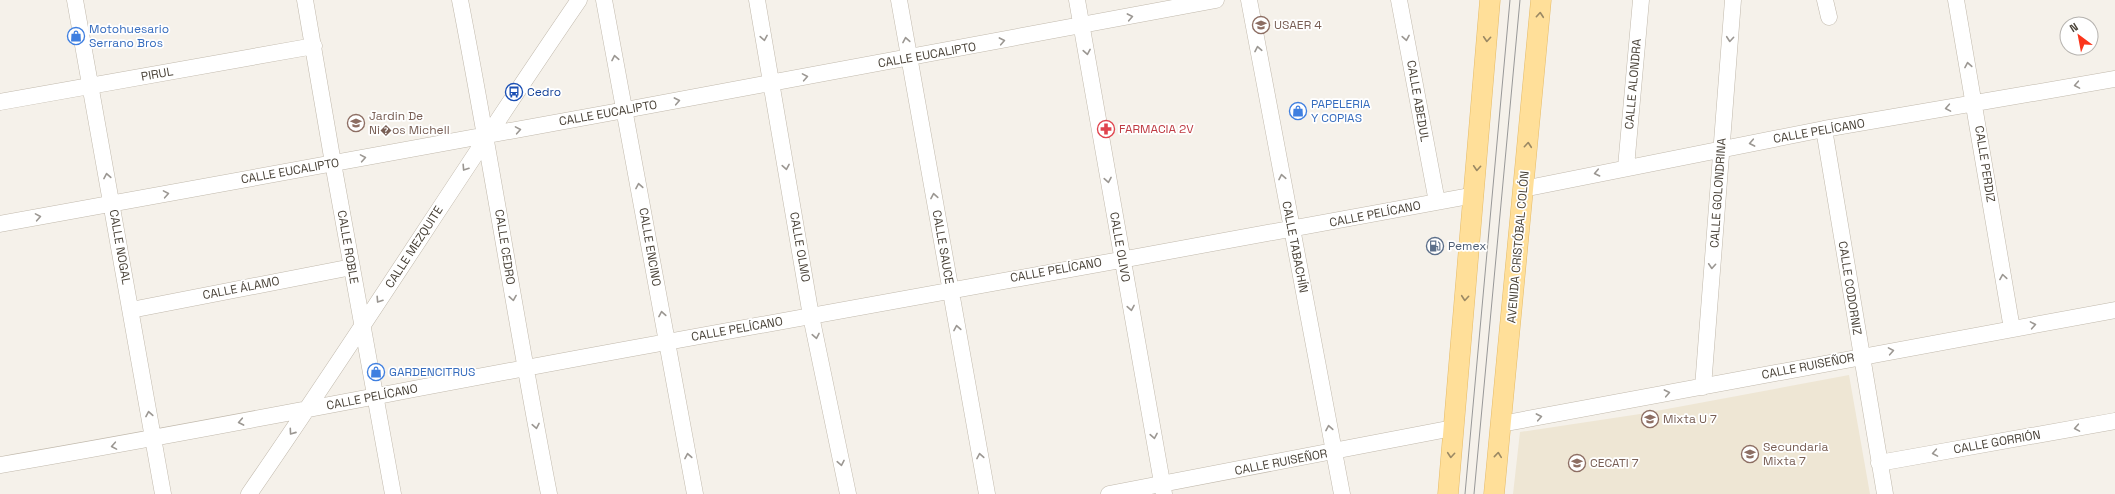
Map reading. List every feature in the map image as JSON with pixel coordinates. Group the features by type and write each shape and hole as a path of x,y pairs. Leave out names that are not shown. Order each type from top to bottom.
{"main road":[{"path":"1448,494 1475,194 1490,0"},
{"name":"AVENIDA CRISTÓBAL COLÓN","path":"1494,494 1541,0"}],"street":[{"name":"CALLE NOGAL","path":"76,0 163,494"},
{"name":"CALLE ROBLE","path":"306,0 333,163 393,494"},
{"name":"CALLE CEDRO","path":"460,0 486,135 524,368 549,494"},
{"name":"CALLE MEZQUITE","path":"249,494 307,410 486,135 579,0"},
{"name":"CALLE ENCINO","path":"604,0 695,494"},
{"name":"CALLE OLMO","path":"757,0 812,316 848,494"},
{"name":"CALLE SAUCE","path":"899,0 987,494"},
{"name":"CALLE OLIVO","path":"1077,0 1164,489"},
{"name":"CALLE EUCALIPTO","path":"0,224 909,58 1216,0"},
{"name":"CALLE TABACHÍN","path":"1249,0 1342,494"},
{"name":"CALLE ABEDUL","path":"1399,0 1436,202"},
{"name":"CALLE ALONDRA","path":"1626,167 1641,0"},
{"name":"CALLE GOLONDRINA","path":"1703,386 1733,0"},
{"path":"1825,0 1829,18"},
{"name":"CALLE PERDIZ","path":"1956,0 1975,103 2012,329"},
{"name":"PIRUL","path":"0,102 314,46"},
{"name":"CALLE PELÍCANO","path":"1523,188 1824,129 2115,79"},
{"name":"CALLE CODORNIZ","path":"1824,129 1860,356 1885,494"},
{"name":"CALLE PELÍCANO","path":"0,465 153,439 950,289 1292,230 1475,194"},
{"name":"CALLE ÁLAMO","path":"131,310 352,267"},
{"name":"CALLE RUISEÑOR","path":"1501,424 1860,356 2115,310"},
{"name":"CALLE GORRIÓN","path":"1879,463 2115,421"},
{"name":"CALLE RUISEÑOR","path":"1109,494 1164,489 1453,428"}],"shaded area":[{"name":"Secundaria Mixta 7","path":"1849,375 1870,494 1513,494 1520,432 1640,414"}],"tram line":[{"path":"1465,494 1510,0"},
{"path":"1474,494 1520,0"}],"place":[{"name":"USAER 4","path":"1261,25"},
{"name":"Motohuesario Serrano Bros","path":"76,36"},
{"name":"Cedro","path":"514,92"},
{"name":"PAPELERIA Y COPIAS","path":"1298,111"},
{"name":"Jardin De Ni�os Michell","path":"356,123"},
{"name":"FARMACIA 2V","path":"1106,129"},
{"name":"Pemex","path":"1435,246"},
{"name":"GARDENCITRUS","path":"376,372"},
{"name":"Mixta U 7","path":"1650,419"},
{"name":"Secundaria Mixta 7","path":"1750,454"},
{"name":"CECATI 7","path":"1577,463"}]}
